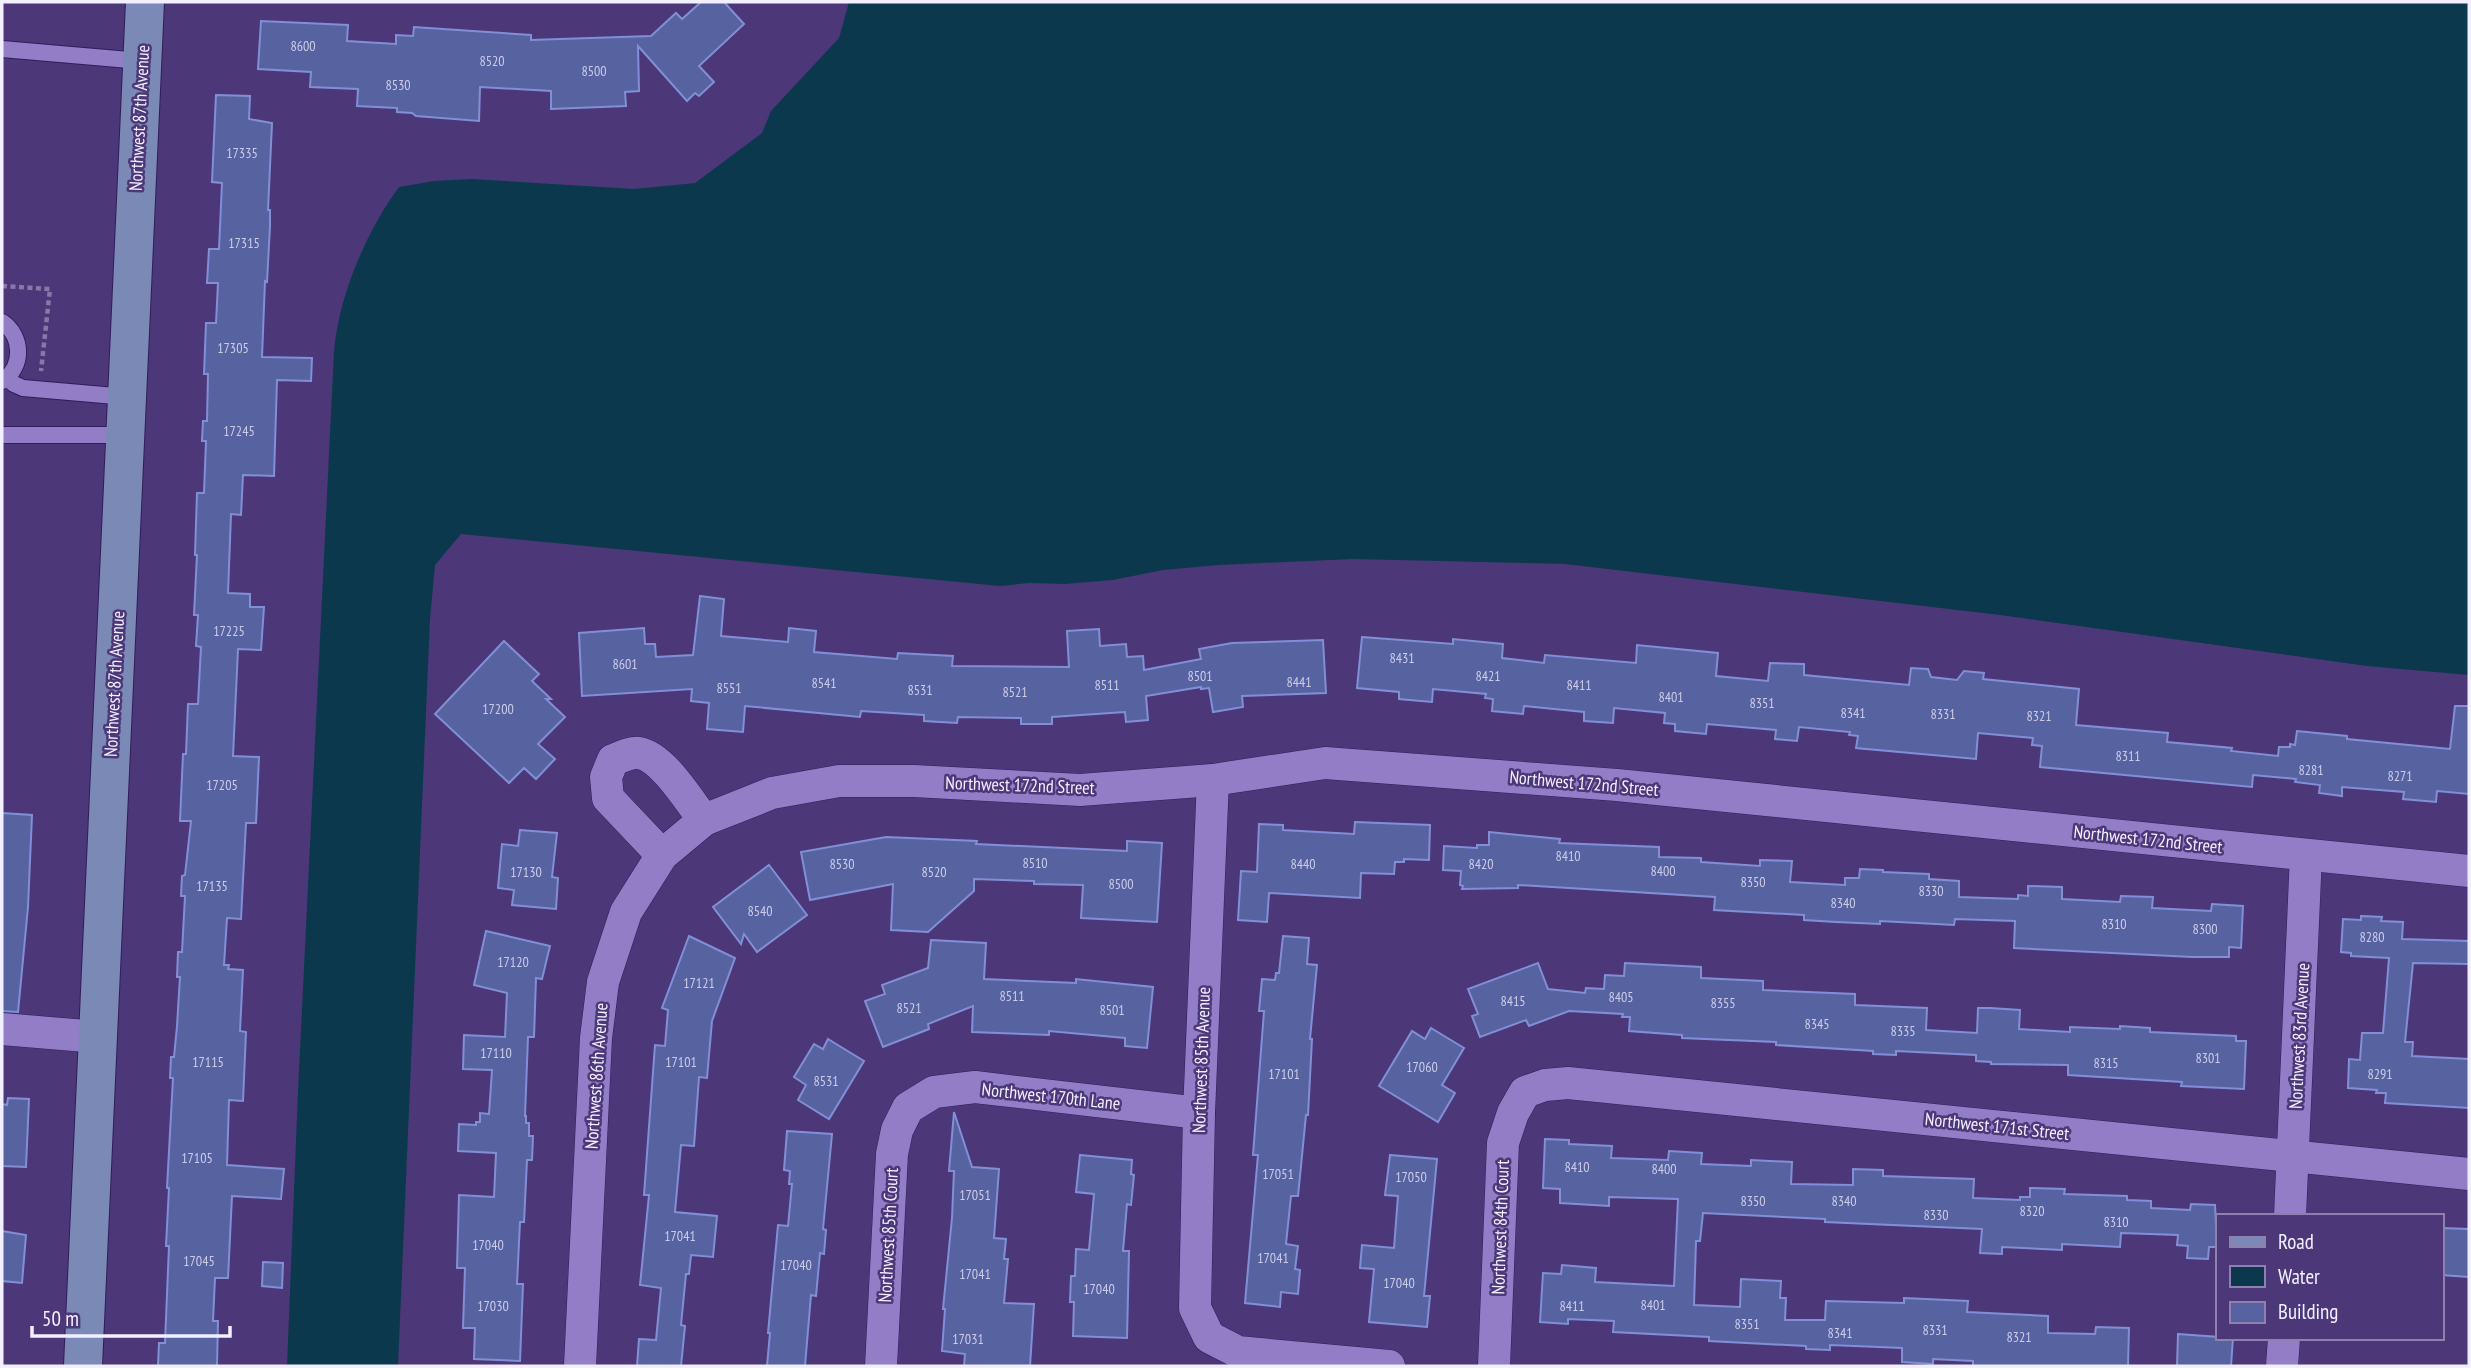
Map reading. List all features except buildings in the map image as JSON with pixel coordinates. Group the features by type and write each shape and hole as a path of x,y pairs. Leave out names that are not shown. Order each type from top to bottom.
{"street":[{"name":"Northwest 87th Avenue","path":"83,1366 145,2"},
{"path":"662,855 608,798 606,777 613,760 638,753 652,757 663,767 704,820"},
{"name":"Northwest 172nd Street","path":"704,820 772,793 839,781 914,781 1080,790 1213,779 1325,763 1617,785 2469,871"},
{"name":"Northwest 85th Avenue","path":"1213,779 1199,1113 1195,1308 1209,1337 1238,1352 1389,1366"},
{"name":"Northwest 86th Avenue","path":"580,1366 596,1038 603,982 626,912 662,855 704,820"},
{"name":"Northwest 83rd Avenue","path":"2290,1214 2306,855"},
{"path":"2,1029 98,1037"},
{"name":"Northwest 171st Street","path":"1525,1092 1545,1085 1568,1083 2469,1174"},
{"name":"Northwest 170th Lane","path":"908,1108 934,1092 975,1087 1199,1113"},
{"name":"Northwest 84th Court","path":"1494,1366 1503,1143 1513,1113 1525,1092"},
{"name":"Northwest 85th Court","path":"881,1366 892,1154 897,1130 908,1108"},
{"path":"2282,1366 2284,1340"}],"lane":[{"path":"2,49 141,61"},
{"path":"2,322 13,333 18,344 18,357 14,368 4,379 23,388 127,397"},
{"path":"2,435 125,435"}],"path":[{"path":"2,286 50,289 39,389"}],"water":[{"path":"849,2 2469,2 2469,675 2367,666 2000,615 1565,564 1352,559 1219,565 1163,570 1113,580 1000,586 461,534 435,565 430,619 398,1366 287,1366 334,351 342,308 356,265 376,224 399,187 434,181 472,179 634,189 695,183 762,133 771,111 839,38"}]}
